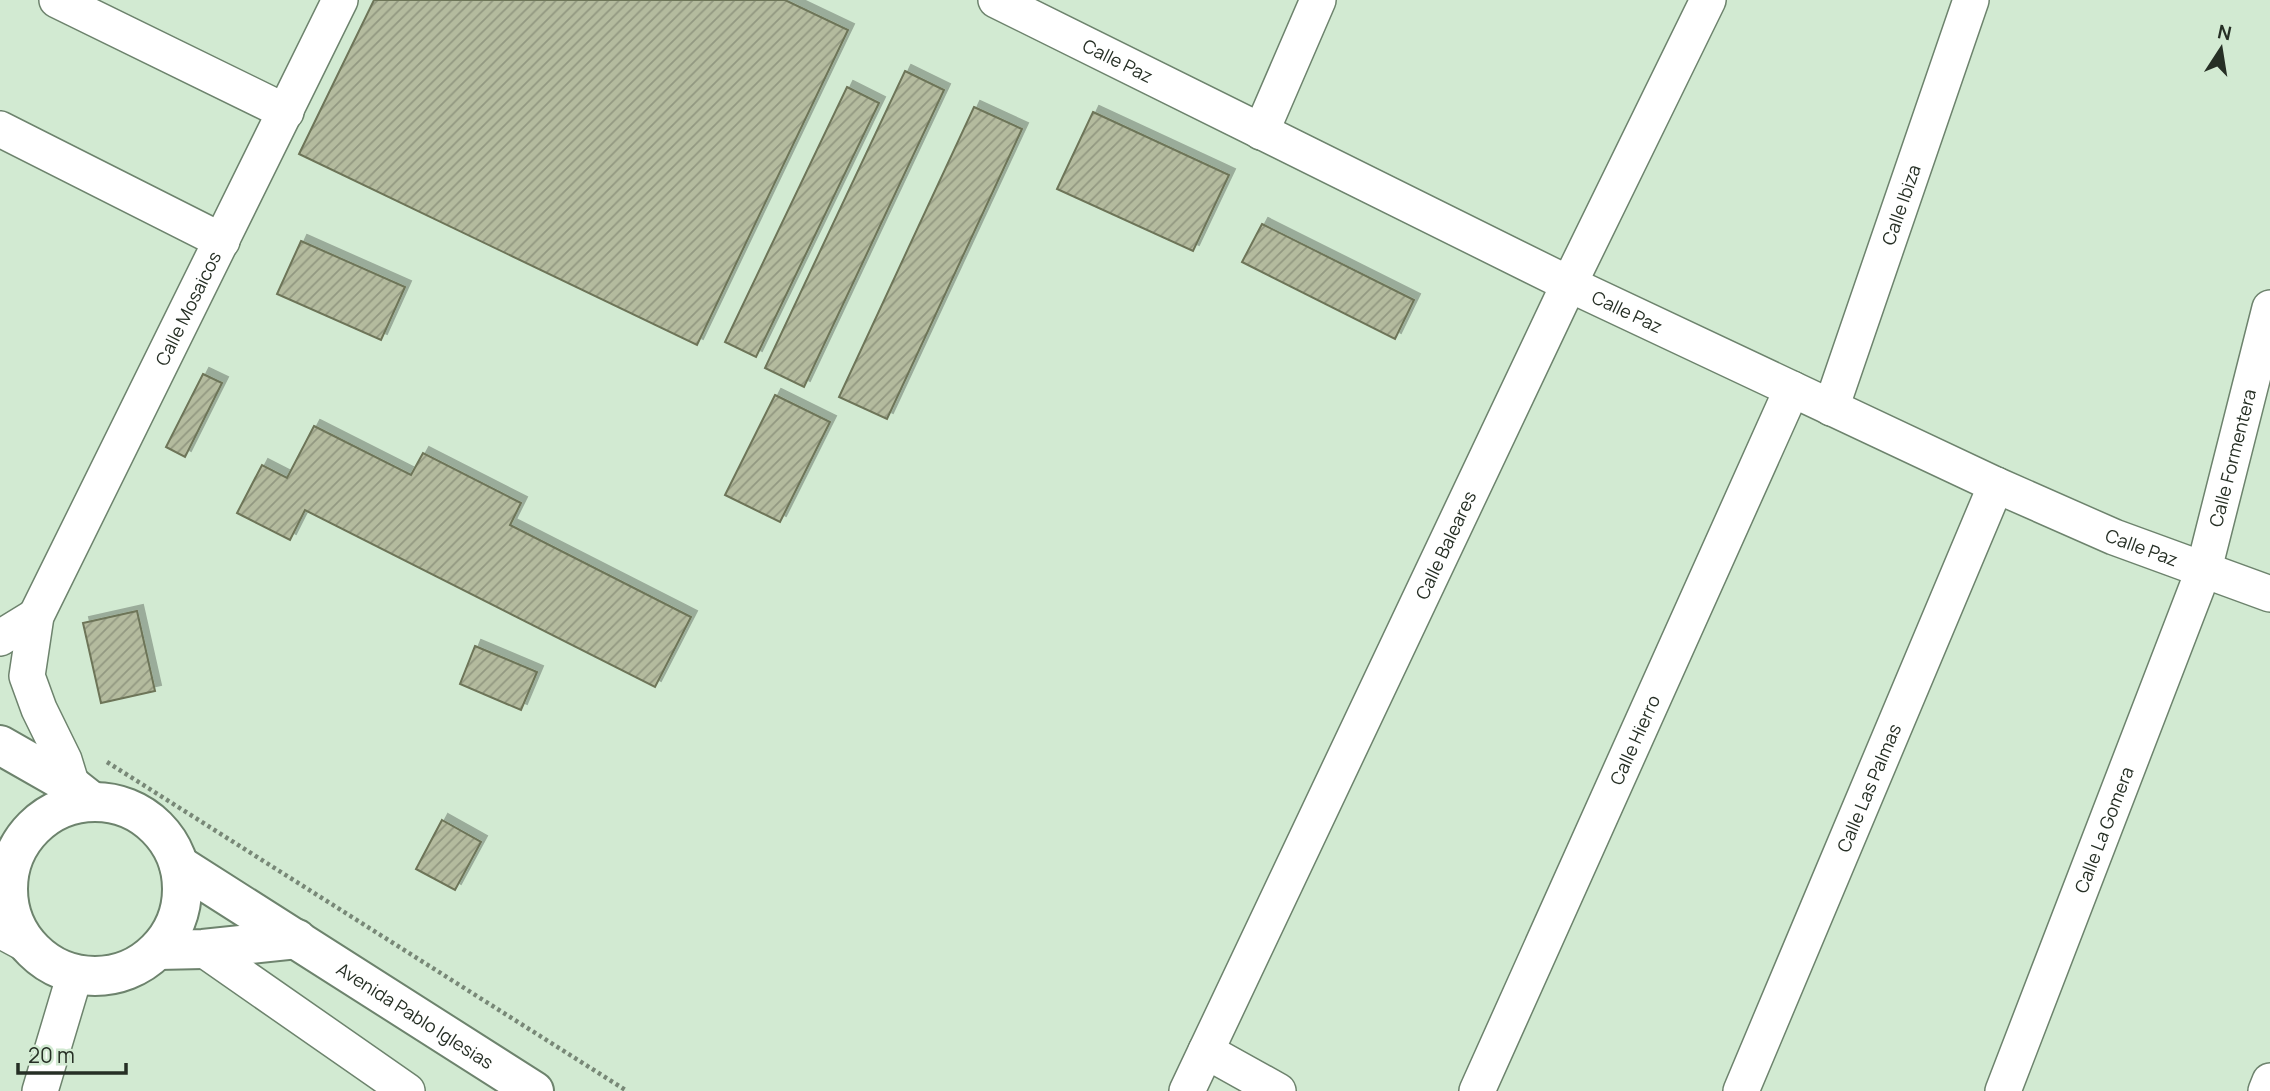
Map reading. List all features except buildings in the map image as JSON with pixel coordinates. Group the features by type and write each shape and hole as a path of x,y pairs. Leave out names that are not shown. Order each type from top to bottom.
{"main road":[{"path":"0,745 81,794 120,805 146,818 167,838 179,865 183,895 175,924 158,950 134,967 105,976 75,974 48,963 13,937 6,848 81,794"},
{"name":"Avenida Pablo Iglesias","path":"179,865 534,1091"},
{"path":"158,950 203,949 297,939"}],"street":[{"path":"57,0 286,112"},
{"name":"Calle Mosaicos","path":"81,794 39,709 27,676 36,616 340,0"},
{"name":"Calle Paz","path":"996,0 1569,284 1996,485 2114,537 2270,594"},
{"path":"1261,132 1318,0"},
{"name":"Calle Baleares","path":"1187,1091 1569,284 1708,0"},
{"name":"Calle Ibiza","path":"1831,408 1971,0"},
{"path":"0,129 222,241"},
{"name":"Calle Formentera","path":"2204,569 2270,308"},
{"name":"Calle Hierro","path":"1478,1091 1791,388"},
{"name":"Calle Las Palmas","path":"1741,1091 1996,485"},
{"name":"Calle La Gomera","path":"2003,1091 2204,569"},
{"path":"0,638 36,616"},
{"path":"203,949 407,1091"},
{"path":"40,1091 75,974"},
{"path":"1206,1051 1278,1091"},
{"path":"2266,1091 2270,1081"}],"path":[{"path":"105,760 627,1091"}]}
